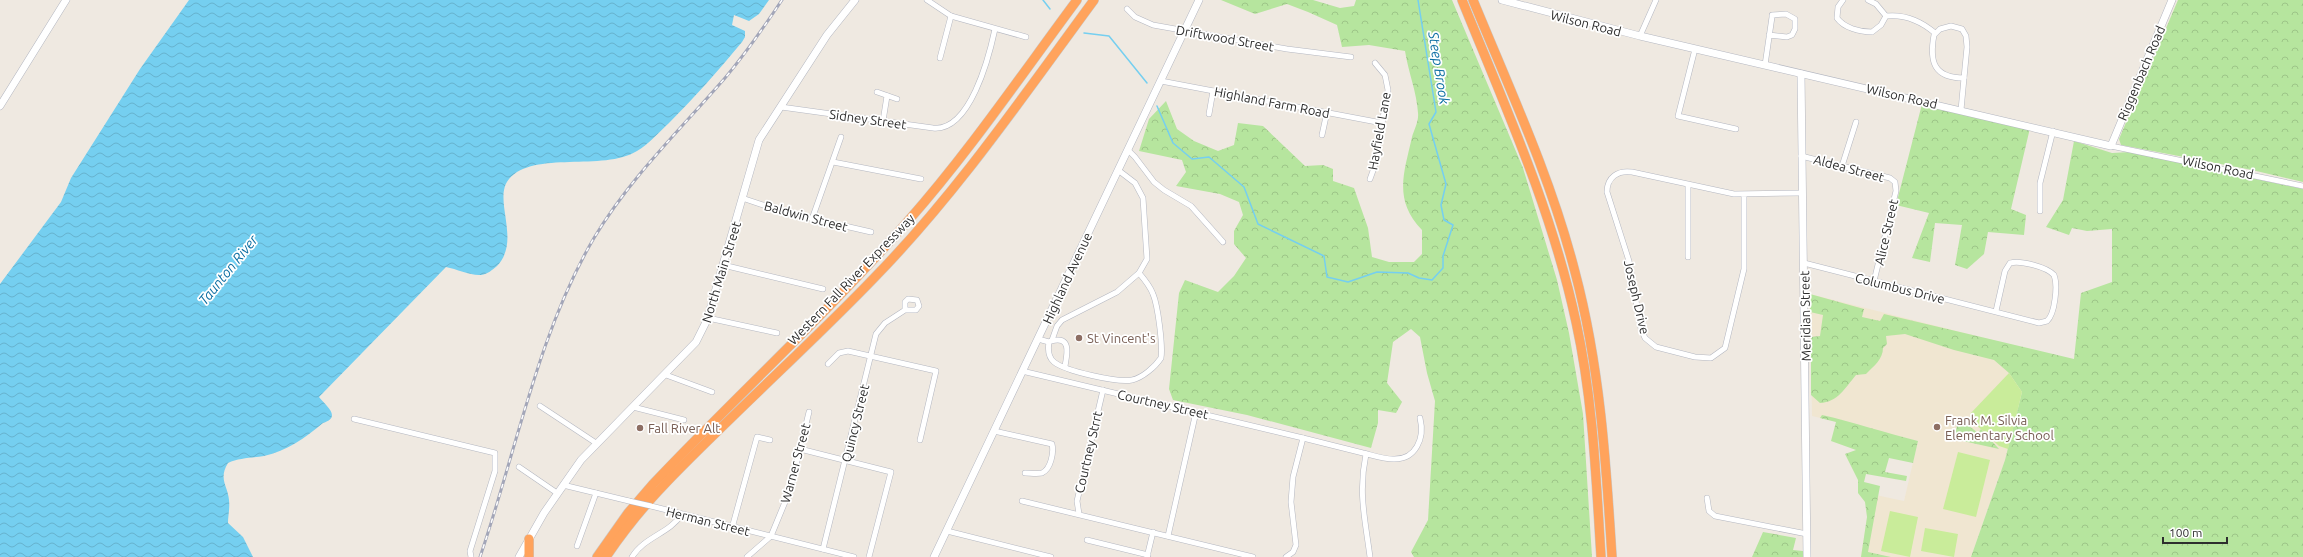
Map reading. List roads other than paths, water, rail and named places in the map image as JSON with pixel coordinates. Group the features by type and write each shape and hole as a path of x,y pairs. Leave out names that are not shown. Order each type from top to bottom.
{"highway":[{"name":"Western Fall River Expressway","path":"597,557 614,532 653,484 909,221 958,161 1077,0"},
{"name":"Western Fall River Expressway","path":"606,557 633,518 656,491 860,292 917,231 966,172 1094,0"},
{"path":"1462,0 1533,174 1566,278 1579,339 1589,401 1600,557"},
{"path":"1473,0 1548,183 1580,288 1594,357 1602,412 1612,557"},
{"path":"593,557 614,532"},
{"path":"529,539 529,557"}],"main road":[{"path":"0,106 66,0"},
{"name":"North Main Street","path":"519,557 557,493 596,443 692,348 703,330 708,318 759,140 827,35 855,0"},
{"name":"Highland Avenue","path":"934,557 1200,0"},
{"name":"Wilson Road","path":"1502,0 1764,66 1961,110 2111,146"},
{"name":"Riggenbach Road","path":"2111,146 2172,0"},
{"name":"Meridian Street","path":"1801,74 1807,557"}],"street":[{"path":"927,0 951,16 1026,37"},
{"path":"1640,36 1656,0"},
{"path":"1843,0 1838,7 1837,18 1841,23 1858,30 1874,31 1882,23 1886,16"},
{"path":"1868,0 1876,4 1886,16 1911,18 1925,24 1935,33"},
{"name":"Driftwood Street","path":"1127,9 1135,17 1150,24 1287,49 1351,57"},
{"path":"1764,66 1769,35 1773,14 1788,15 1795,19 1795,29 1792,35 1786,37 1769,35"},
{"path":"940,58 951,16"},
{"path":"1961,110 1967,47 1964,31 1959,27 1942,27 1935,33 1932,56 1936,69 1944,75 1964,78"},
{"name":"Sidney Street","path":"781,107 937,129 953,123 971,101 976,90 995,29"},
{"path":"1694,49 1678,116 1736,129"},
{"name":"Hayfield Lane","path":"1370,179 1374,168 1387,98 1387,82 1382,69 1375,63"},
{"name":"Highland Farm Road","path":"1161,81 1382,123"},
{"path":"1209,114 1213,91"},
{"path":"877,92 897,99"},
{"path":"883,121 887,96"},
{"path":"1322,135 1327,112"},
{"path":"1842,166 1856,122"},
{"path":"2040,211 2040,183 2052,131"},
{"path":"812,219 841,137"},
{"name":"Wilson Road","path":"2111,146 2303,186"},
{"path":"1128,150 1135,156 1157,184 1196,210 1223,242"},
{"name":"Aldea Street","path":"1801,156 1890,178 1895,182"},
{"path":"833,162 921,179"},
{"path":"1118,170 1135,183 1143,198 1147,257 1146,264 1139,273 1117,292 1062,320 1057,326 1050,341 1049,352 1052,360 1076,371 1129,381 1139,378 1160,360 1161,345 1155,300 1149,285 1139,273"},
{"name":"Joseph Drive","path":"1744,195 1744,268 1727,343 1720,353 1711,358 1704,359 1659,348 1644,336 1629,261 1607,189 1612,178 1622,171 1744,195 1802,193"},
{"name":"Alice Street","path":"1874,281 1896,191 1895,182"},
{"path":"1688,185 1688,257"},
{"name":"Baldwin Street","path":"742,198 812,219 871,232"},
{"path":"2017,262 2041,268 2054,275 2056,281 2052,314 2047,321 2035,322 1996,311 2005,271 2010,263 2017,262"},
{"name":"Columbus Drive","path":"1804,263 1996,311"},
{"path":"723,265 823,289"},
{"name":"Quincy Street","path":"823,549 876,334 880,327 905,310"},
{"path":"708,318 777,333"},
{"path":"1038,339 1062,342 1067,348 1068,354 1065,366"},
{"path":"828,364 844,351 936,372 920,440"},
{"name":"Courtney Street","path":"1022,372 1196,412 1366,454 1393,459 1402,458 1410,454 1415,449 1422,436 1420,418"},
{"path":"666,375 712,392"},
{"name":"Courtney Strrt","path":"1079,514 1077,501 1103,390"},
{"path":"540,406 596,443"},
{"path":"633,407 684,420"},
{"name":"Warner Street","path":"771,536 790,490 809,412"},
{"path":"1168,536 1196,412"},
{"path":"354,419 495,453 497,462 471,548 471,557"},
{"path":"994,431 1052,444 1050,460 1045,471 1040,473 1026,473"},
{"path":"732,528 757,437 770,440"},
{"path":"1286,557 1293,552 1296,545 1291,502 1293,477 1303,438"},
{"path":"800,449 891,472 869,557"},
{"path":"1366,454 1361,492 1370,557"},
{"path":"519,467 557,493"},
{"name":"Herman Street","path":"563,485 732,528 823,549 842,556 854,557"},
{"path":"577,546 596,493"},
{"path":"1707,498 1708,512 1715,516 1807,534"},
{"path":"1022,501 1253,557"},
{"path":"632,557 645,542 678,520 681,515"},
{"path":"947,531 1051,557"},
{"path":"1087,540 1147,556 1153,532"},
{"path":"747,557 771,536"}],"water":[{"name":"Taunton River","path":"189,0 769,0 759,14 749,21 734,15 732,25 745,31 745,37 742,42 716,73 669,123 654,138 637,151 623,157 606,160 535,165 520,170 509,179 505,187 503,197 507,244 504,256 497,266 488,273 481,275 446,267 319,397 331,411 332,415 329,421 323,423 309,434 280,451 264,456 241,459 228,463 225,469 224,482 229,500 228,523 243,537 253,557 0,557 0,284 61,202 71,178 140,69"}],"waterway":[{"name":"Steep Brook","path":"1043,0 1050,9"},
{"name":"Steep Brook","path":"1157,106 1173,143 1192,159 1209,157 1244,187 1258,224 1324,256 1327,277 1348,282 1377,272 1408,273 1419,278 1432,280 1443,268 1443,256 1453,225 1444,220 1441,205 1446,184 1429,124 1436,112 1418,0"},
{"name":"Steep Brook","path":"1084,33 1109,36 1147,83"}],"railway":[{"path":"480,557 543,353 574,275 594,238 608,216 639,175 733,69 782,0"}],"place":[{"name":"St Vincent's","path":"1079,338"},
{"name":"Frank M. Silvia Elementary School","path":"1937,427"},
{"name":"Fall River Alt","path":"640,428"}]}
